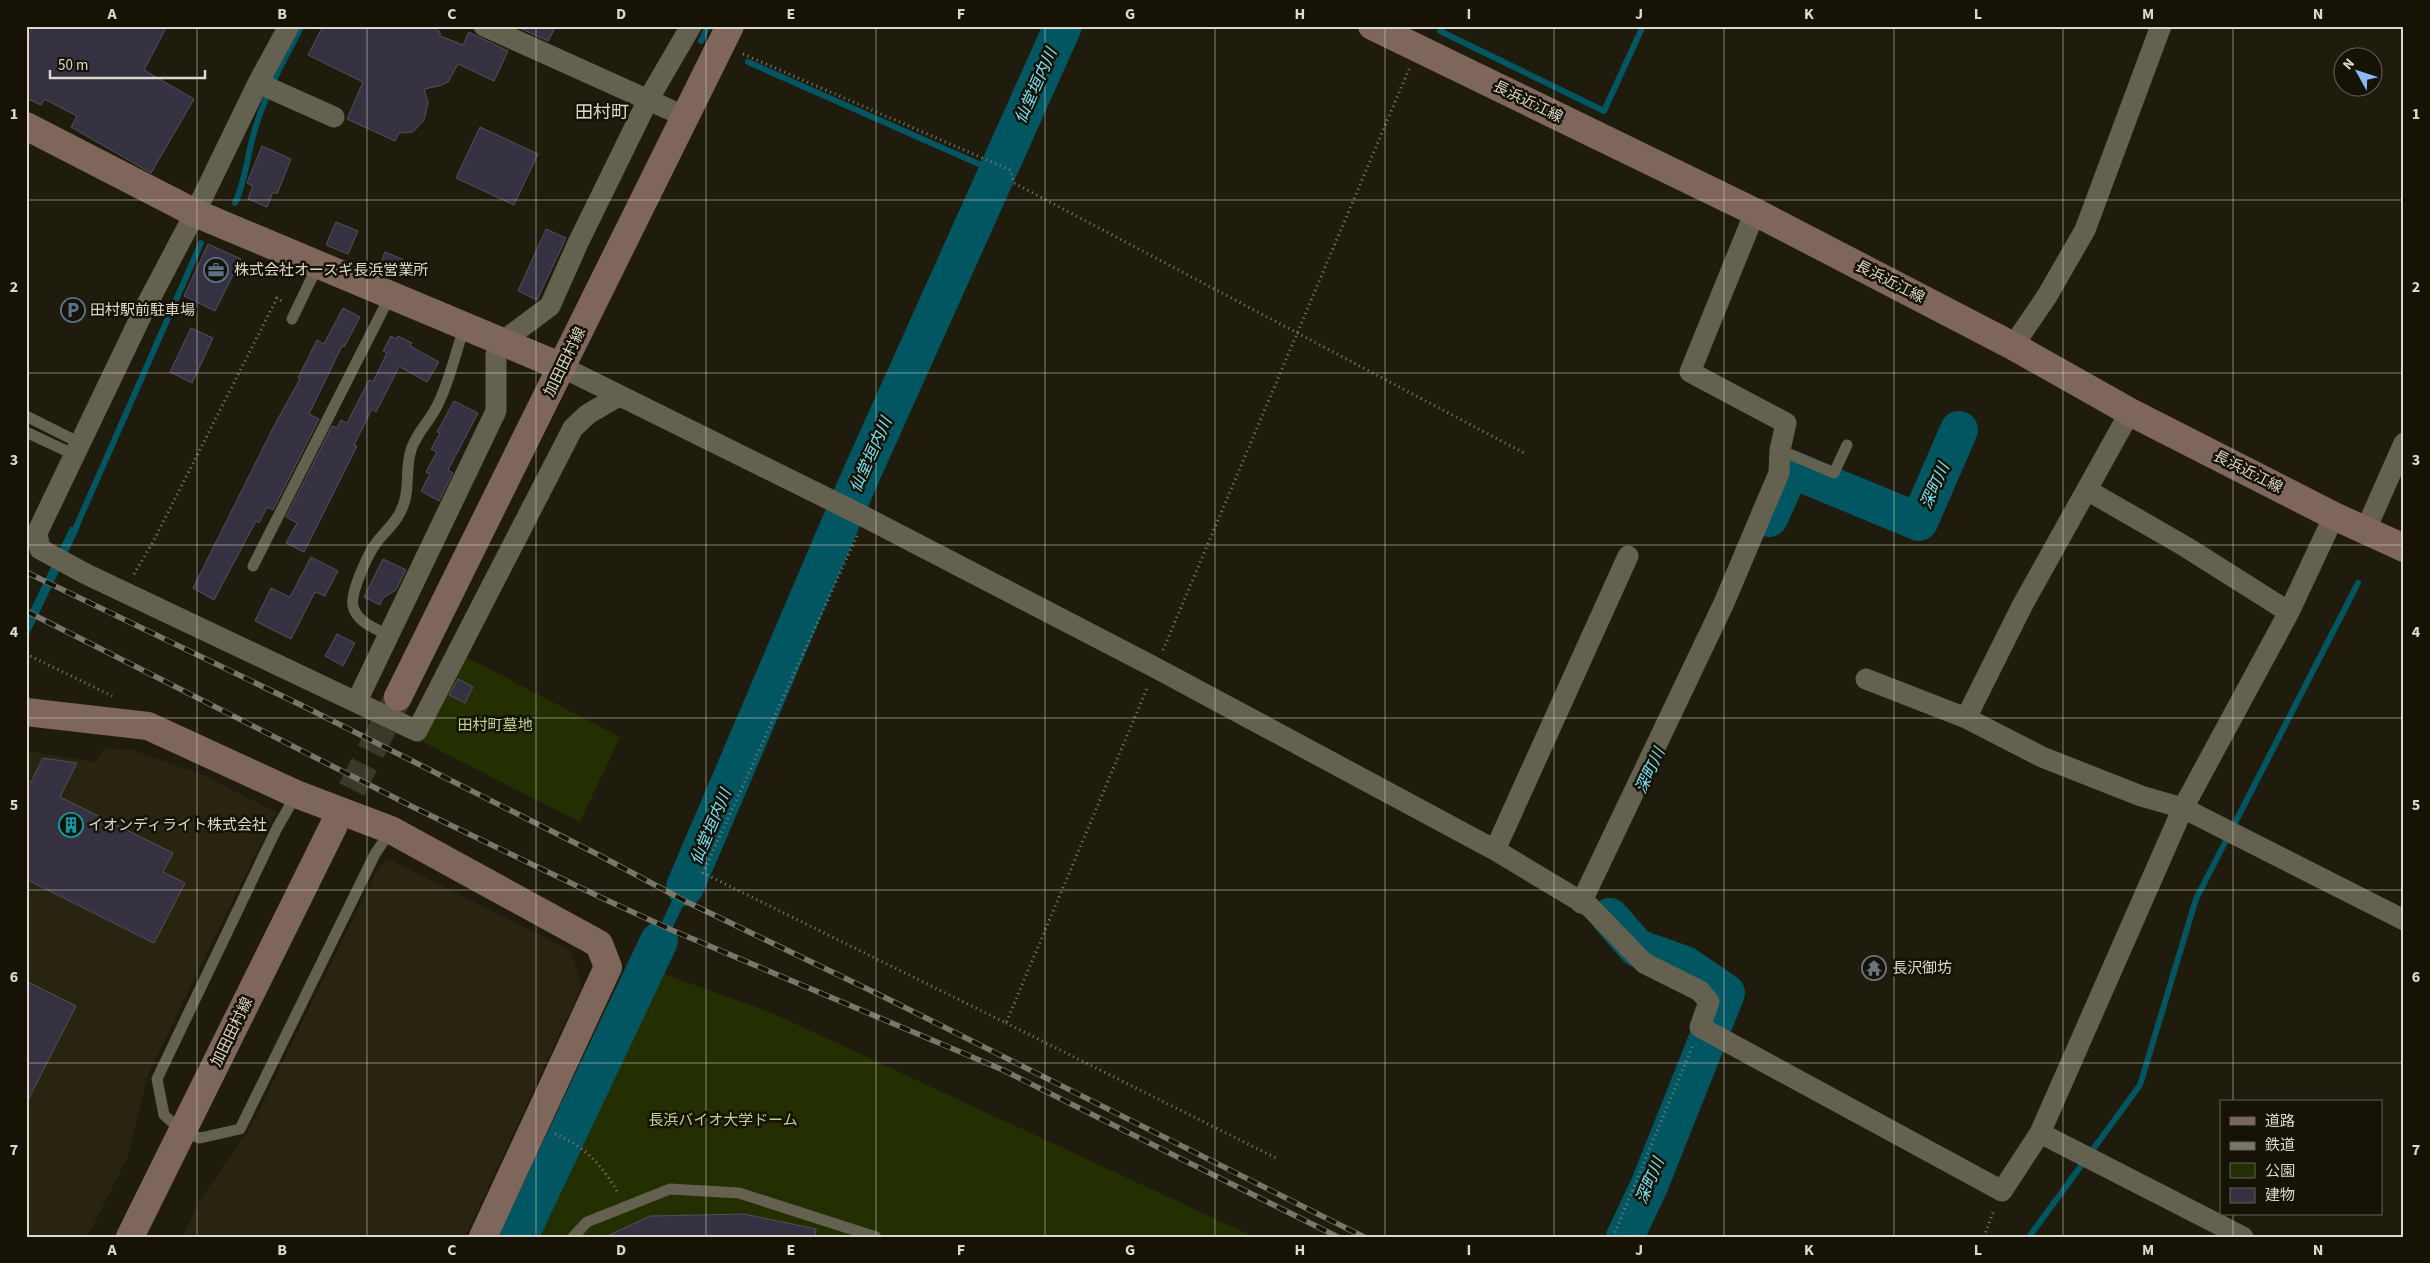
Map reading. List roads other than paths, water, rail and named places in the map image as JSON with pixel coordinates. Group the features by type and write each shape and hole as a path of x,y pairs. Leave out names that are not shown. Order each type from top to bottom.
{"main road":[{"name":"長浜近江線","path":"1372,26 1755,212 2012,346 2130,412 2334,516 2404,548"},
{"name":"加田田村線","path":"398,697 726,35"},
{"path":"26,126 195,213 562,367"},
{"path":"26,712 148,726 296,794 391,830 599,944 608,967 483,1237"},
{"name":"加田田村線","path":"130,1237 334,827"}],"street":[{"path":"290,26 267,87 195,213 144,310 37,533 40,549 417,731 572,428 588,414 619,396"},
{"path":"484,26 686,117"},
{"path":"357,701 390,636 496,411 496,355 503,341 550,306 578,243 648,100 691,26"},
{"path":"2012,346 2047,296 2085,230 2161,26"},
{"path":"267,87 334,117"},
{"path":"1582,903 1724,603 1779,473 1780,450 1786,422 1690,372 1755,212"},
{"path":"562,367 836,505 863,516 1156,668 1495,850 1590,907 1644,964 1700,991 1710,1002 1700,1028 2002,1191 2040,1133 2183,808 2289,612 2334,516"},
{"path":"1966,718 2022,606 2130,412"},
{"path":"2366,529 2404,443"},
{"path":"2086,490 2186,546 2289,612"},
{"path":"1495,850 1628,556"},
{"path":"1866,679 1966,718 2042,757 2141,796 2183,808 2404,920"},
{"path":"2040,1133 2243,1237"}],"lane":[{"path":"292,319 318,266"},
{"path":"253,566 391,295"},
{"path":"390,636 356,615 353,605 353,594 374,546 398,517 404,505 408,489 410,453 413,444 439,402 465,325"},
{"path":"26,416 78,449"},
{"path":"26,432 78,449"},
{"path":"1780,450 1834,473 1847,445"},
{"path":"296,794 277,828 157,1079 164,1115 182,1131 200,1138 240,1129 375,854 391,830"},
{"path":"573,1237 586,1222 670,1188 739,1193 876,1237"}],"water":[{"path":"70,527 80,527 26,641 26,619"},
{"path":"680,884 691,890 665,943 654,938"}],"waterway":[{"path":"235,203 262,108 302,26"},
{"path":"701,41 708,26"},
{"name":"仙堂垣内川","path":"685,887 858,482 1063,26"},
{"path":"1440,31 1604,111 1643,26"},
{"path":"748,62 997,172"},
{"path":"73,534 201,243"},
{"name":"深町川","path":"1769,518 1791,469 1919,522 1959,430"},
{"path":"2029,1237 2140,1085 2196,899 2358,583"},
{"name":"深町川","path":"1610,917 1637,948 1685,965 1726,993 1649,1186 1625,1237"},
{"name":"仙堂垣内川","path":"519,1237 659,941"}],"tunnel":[{"path":"333,827 398,697"}],"railway":[{"path":"26,572 305,707 595,853 685,901 884,997 1364,1237"},
{"path":"26,611 413,807 602,898 674,931 1003,1070 1338,1237"}],"place":[{"name":"株式会社オースギ長浜営業所","path":"216,270"},
{"name":"田村駅前駐車場","path":"73,310"},
{"name":"イオンディライト株式会社","path":"71,825"},
{"name":"長沢御坊","path":"1874,968"}],"district":[{"name":"田村町","path":"602,112"}],"park label":[{"name":"田村町墓地","path":"495,725"},
{"name":"長浜バイオ大学ドーム","path":"723,1120"}]}
